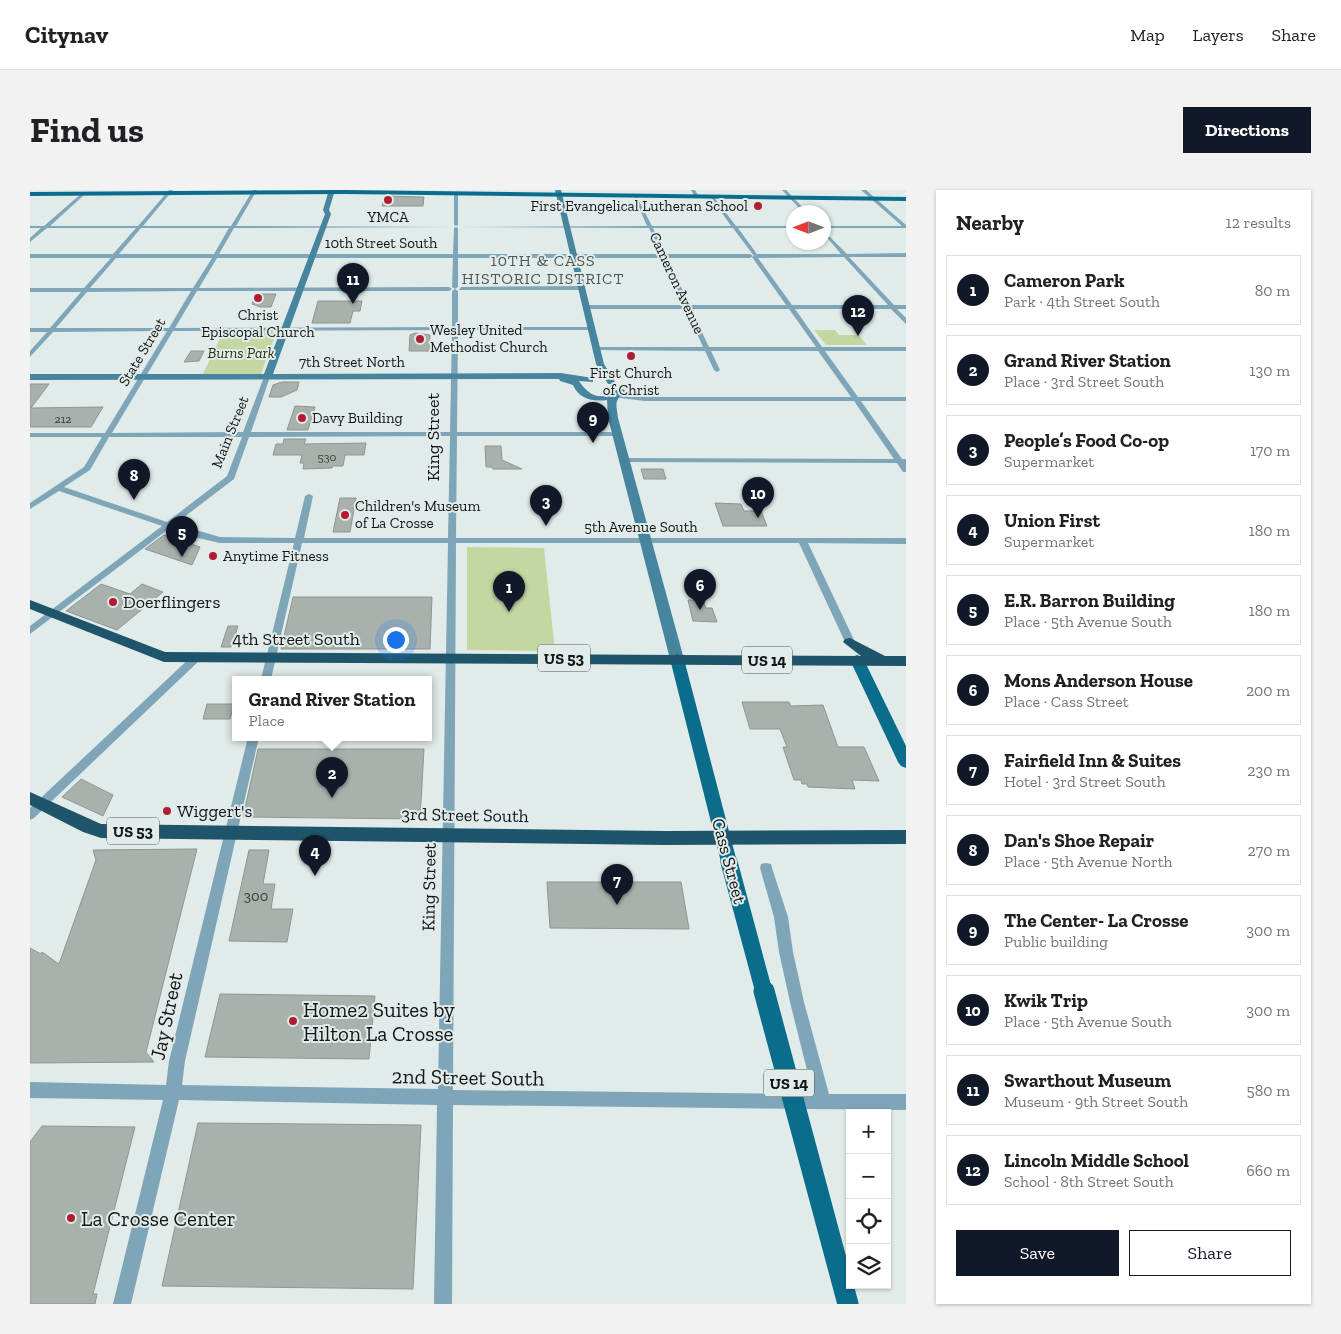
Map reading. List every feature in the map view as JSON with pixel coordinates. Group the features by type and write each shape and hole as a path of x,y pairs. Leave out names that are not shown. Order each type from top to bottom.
{"highway":[{"name":"US 53","path":"30,604 54,613"},
{"name":"4th Street South","path":"54,613 164,657 906,661"},
{"path":"850,642 866,653 885,660"},
{"name":"3rd Street South","path":"34,805 102,831 723,838 906,837"}],"main road":[{"path":"30,193 323,190"},
{"path":"254,191 559,193 906,200"},
{"path":"30,193 81,192"},
{"name":"Cass Street","path":"677,659 729,862 849,1304"},
{"path":"857,660 906,762"}],"street":[{"path":"693,190 697,196"},
{"path":"784,190 798,205"},
{"path":"863,190 906,227"},
{"name":"State Street","path":"30,507 84,472 144,377 254,191"},
{"name":"Main Street","path":"30,631 231,477 328,214 326,210 331,191"},
{"path":"328,214 333,209 340,191"},
{"path":"30,241 81,192"},
{"path":"30,355 170,192"},
{"name":"King Street","path":"443,1304 456,192"},
{"path":"559,193 600,364 616,393"},
{"name":"Cameron Avenue","path":"636,196 717,370"},
{"path":"713,197 819,349 903,462 906,470"},
{"path":"30,202 40,202"},
{"path":"899,221 906,221"},
{"path":"30,227 786,227"},
{"path":"831,227 906,227"},
{"path":"831,240 906,322"},
{"name":"10th Street South","path":"30,256 906,255"},
{"path":"30,290 582,288"},
{"path":"586,307 906,307"},
{"path":"30,330 591,328"},
{"path":"596,349 906,349"},
{"path":"579,386 581,383 591,380 599,373 600,364"},
{"name":"7th Street North","path":"30,377 454,376 554,377 611,382"},
{"name":"7th Street North","path":"554,377 573,382 579,386 581,392 593,397"},
{"path":"593,397 616,393 638,399 906,399"},
{"name":"Cass Street","path":"616,393 611,402 613,418 677,659"},
{"name":"Cass Street","path":"593,397 603,404 613,418"},
{"path":"30,436 618,434"},
{"path":"625,460 903,462"},
{"name":"5th Avenue South","path":"59,488 212,539 906,542"},
{"path":"267,676 309,496"},
{"path":"802,541 850,642"},
{"path":"34,805 198,657"},
{"name":"Jay Street","path":"122,1304 173,1093 177,1061 252,741"},
{"name":"Cass Street","path":"766,868 780,911 796,1002 823,1101"},
{"name":"2nd Street South","path":"30,1090 445,1098 906,1102"},
{"name":"Cass Street","path":"796,1101 849,1304"}],"green space":[{"path":"814,330 835,330 839,335 859,335 867,345 826,345"},
{"name":"Burns Park","path":"277,331 261,374 203,374 223,332"},
{"path":"467,547 544,548 555,651 467,650"}],"building":[{"path":"385,196 424,197 423,206 382,206"},
{"name":"Christ Episcopal Church","path":"256,294 276,294 271,307 260,307 252,304"},
{"path":"318,301 362,301 360,311 353,311 350,323 312,323"},
{"path":"415,333 430,335 429,351 409,351 410,335"},
{"path":"191,351 204,351 199,361 184,362"},
{"path":"282,382 299,382 297,390 281,397 269,397 273,385"},
{"path":"30,384 49,384 31,408 103,407 91,427 30,427"},
{"name":"Davy Building","path":"295,406 315,407 308,430 287,430"},
{"path":"284,439 306,439 304,444 366,443 364,455 345,455 343,466 303,469 304,463 300,463 302,455 273,455 276,444 283,444"},
{"path":"485,446 501,446 502,460 522,469 493,469 492,467 486,467"},
{"path":"641,469 663,469 666,479 644,479"},
{"name":"Children's Museum of La Crosse","path":"340,498 356,498 350,532 333,532"},
{"path":"715,503 741,504 744,511 761,511 767,526 723,526"},
{"path":"164,535 200,547 192,565 145,549"},
{"name":"Doerflingers","path":"101,584 130,594 142,584 163,592 117,630 66,611"},
{"path":"293,597 432,597 430,649 281,649"},
{"path":"688,600 703,600 706,608 712,608 717,622 693,621"},
{"path":"228,626 238,626 231,647 221,647"},
{"path":"742,702 789,702 791,706 823,705 838,747 864,747 879,781 852,780 855,789 808,787 807,784 802,784 801,780 794,780 783,747 787,747 780,729 750,729"},
{"path":"207,704 232,704 230,719 203,719"},
{"path":"258,749 424,749 420,819 243,817"},
{"path":"81,779 113,795 103,816 62,797"},
{"path":"197,849 146,1052 154,1062 30,1063 30,948 41,954 42,952 59,964 96,860 93,850"},
{"path":"249,850 269,850 263,884 275,884 271,909 293,909 287,942 229,941"},
{"path":"547,882 681,882 689,929 550,928"},
{"name":"Home2 Suites by Hilton La Crosse","path":"220,994 375,996 369,1059 205,1057"},
{"path":"198,1123 421,1125 413,1289 162,1286"},
{"name":"La Crosse Center","path":"42,1126 135,1127 93,1294 97,1294 95,1304 30,1304 30,1142"}],"place":[{"name":"YMCA","path":"388,200"},
{"name":"First Evangelical Lutheran School","path":"758,206"},
{"name":"Christ Episcopal Church","path":"258,298"},
{"name":"Swarthout Museum","path":"353,304"},
{"name":"Lincoln Middle School","path":"858,336"},
{"name":"Wesley United Methodist Church","path":"420,339"},
{"name":"First Church of Christ","path":"631,356"},
{"name":"Davy Building","path":"302,418"},
{"name":"The Center- La Crosse","path":"593,443"},
{"name":"Dan's Shoe Repair","path":"134,500"},
{"name":"Children's Museum of La Crosse","path":"345,515"},
{"name":"Kwik Trip","path":"758,518"},
{"name":"People’s Food Co-op","path":"546,526"},
{"name":"Anytime Fitness","path":"213,556"},
{"name":"E.R. Barron Building","path":"182,557"},
{"name":"Doerflingers","path":"113,602"},
{"name":"Mons Anderson House","path":"700,610"},
{"name":"Cameron Park","path":"509,612"},
{"name":"Grand River Station","path":"332,798"},
{"name":"Wiggert's","path":"167,811"},
{"name":"Union First","path":"315,876"},
{"name":"Fairfield Inn & Suites","path":"617,905"},
{"name":"Home2 Suites by Hilton La Crosse","path":"293,1021"},
{"name":"La Crosse Center","path":"71,1218"}],"district":[{"name":"10TH & CASS HISTORIC DISTRICT","path":"543,269"}]}
